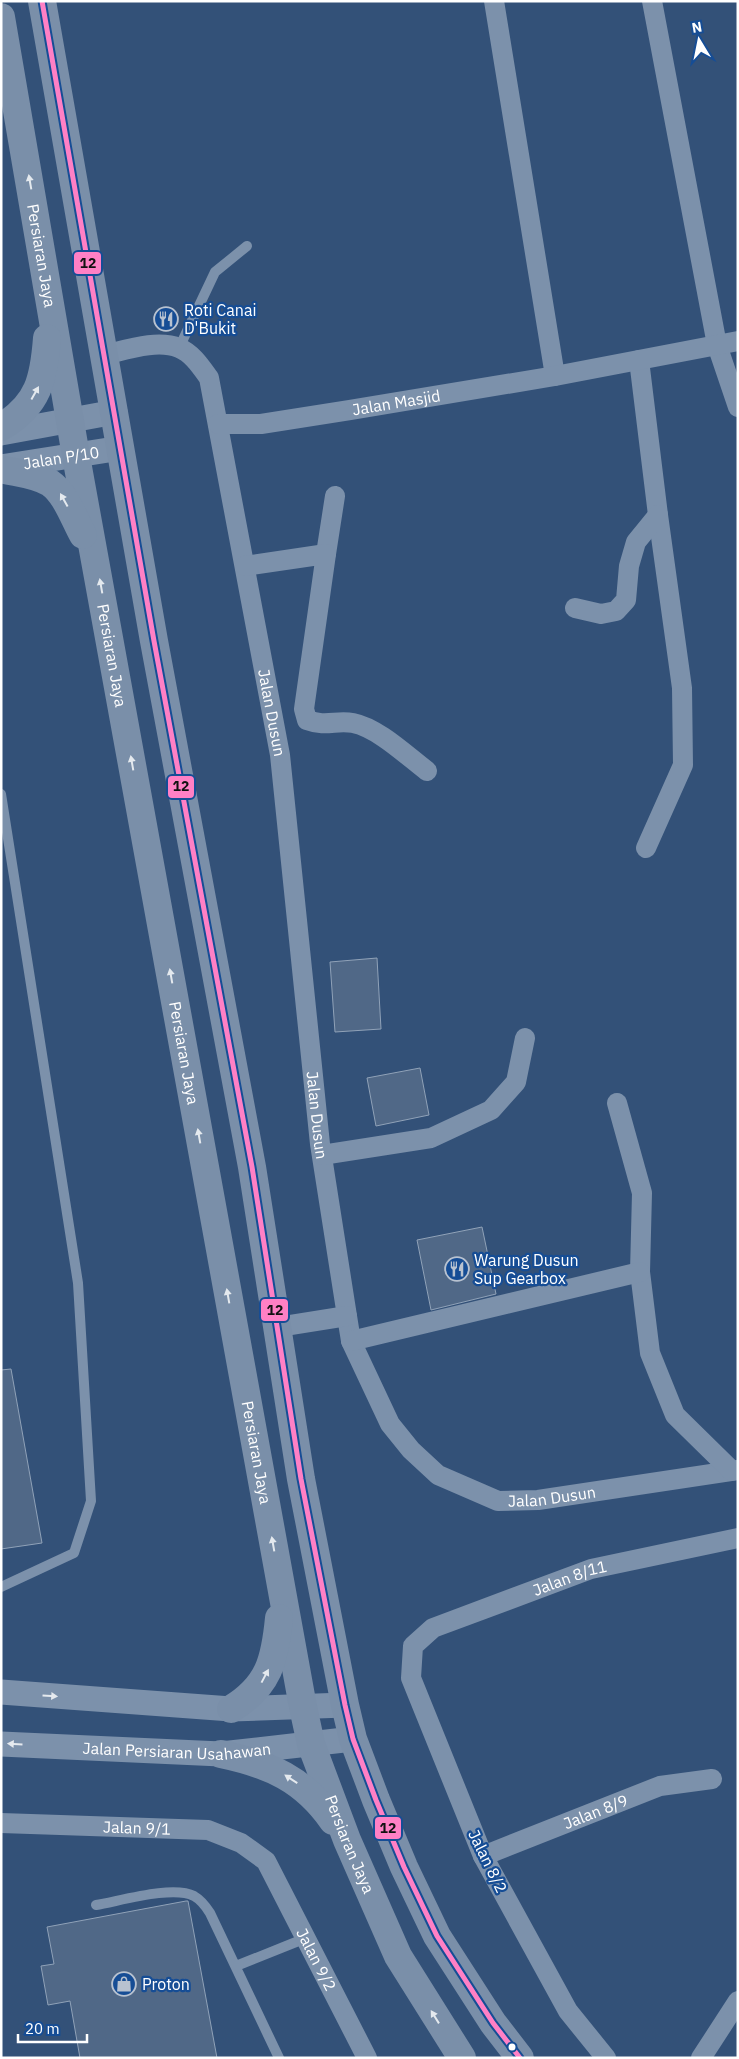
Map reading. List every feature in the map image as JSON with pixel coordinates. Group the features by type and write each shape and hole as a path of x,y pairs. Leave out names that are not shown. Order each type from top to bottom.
{"main road":[{"path":"42,1 156,650 252,1167 301,1479 344,1706 353,1739 404,1868 436,1936 493,2023 520,2058"},
{"name":"Persiaran Jaya","path":"1,17 76,456 96,558 281,1592 311,1744 347,1840 398,1956 462,2058"},
{"path":"1,426 19,415 36,394 45,370 50,299"},
{"path":"1,468 36,477 50,484 60,493 96,558"},
{"path":"231,1710 247,1700 258,1689 271,1666 276,1648 281,1592"},
{"path":"221,1754 270,1767 300,1785 326,1810 347,1840"}],"street":[{"path":"494,1 556,376"},
{"path":"652,1 718,345 738,407"},
{"name":"Jalan Masjid","path":"218,424 261,424 556,376 738,341"},
{"path":"104,354 160,345 179,348 197,361 210,378 218,424"},
{"path":"639,360 682,688 683,765 646,848"},
{"path":"1,433 115,412"},
{"name":"Jalan Dusun","path":"218,424 280,755 322,1155 351,1341 390,1424 411,1450 438,1475 498,1501 538,1500 735,1471"},
{"name":"Jalan P/10","path":"1,468 121,448"},
{"path":"335,496 304,709 307,720 319,724 351,722 362,726 375,732 427,771"},
{"path":"575,608 601,614 616,611 626,600 629,566 636,542 658,515"},
{"path":"245,566 326,554"},
{"path":"322,1155 431,1138 491,1110 516,1082 526,1038"},
{"path":"617,1103 642,1193 640,1272 650,1353 675,1415 735,1471"},
{"path":"351,1341 640,1272"},
{"path":"278,1327 347,1316"},
{"name":"Jalan 8/11","path":"413,1646 433,1628 591,1569 738,1538"},
{"name":"Jalan 8/2","path":"413,1646 411,1678 484,1856 568,2011 606,2058"},
{"path":"1,1692 231,1710 344,1706"},
{"name":"Jalan Persiaran Usahawan","path":"1,1744 221,1754 353,1739"},
{"name":"Jalan 8/9","path":"484,1856 660,1786 712,1778"},
{"name":"Jalan 9/1","path":"1,1823 208,1830 241,1843 266,1861"},
{"name":"Jalan 9/2","path":"266,1861 367,2058"},
{"path":"701,2058 738,2002"}],"lane":[{"path":"179,348 215,272 247,246"},
{"path":"1,794 78,1283 91,1502 74,1553 1,1588"},
{"path":"96,1905 173,1891 192,1895 202,1901 210,1912 279,2058"},
{"path":"236,1966 306,1938"}],"building":[{"path":"377,958 381,1029 335,1032 330,962"},
{"path":"420,1068 429,1115 376,1126 367,1078"},
{"name":"Warung Dusun Sup Gearbox","path":"482,1227 496,1294 431,1310 417,1240"},
{"path":"11,1369 42,1543 1,1549 1,1370"},
{"name":"Proton","path":"188,1901 217,2058 80,2058 70,2001 48,2005 41,1966 54,1964 47,1927"}],"transit line":[{"name":"12","path":"42,1 154,641 252,1167 301,1479 345,1705 353,1739 376,1800 404,1867 437,1936 493,2023 520,2058"}],"place":[{"name":"Roti Canai D'Bukit","path":"166,319"},
{"name":"Warung Dusun Sup Gearbox","path":"457,1269"},
{"name":"Proton","path":"124,1984"}]}
